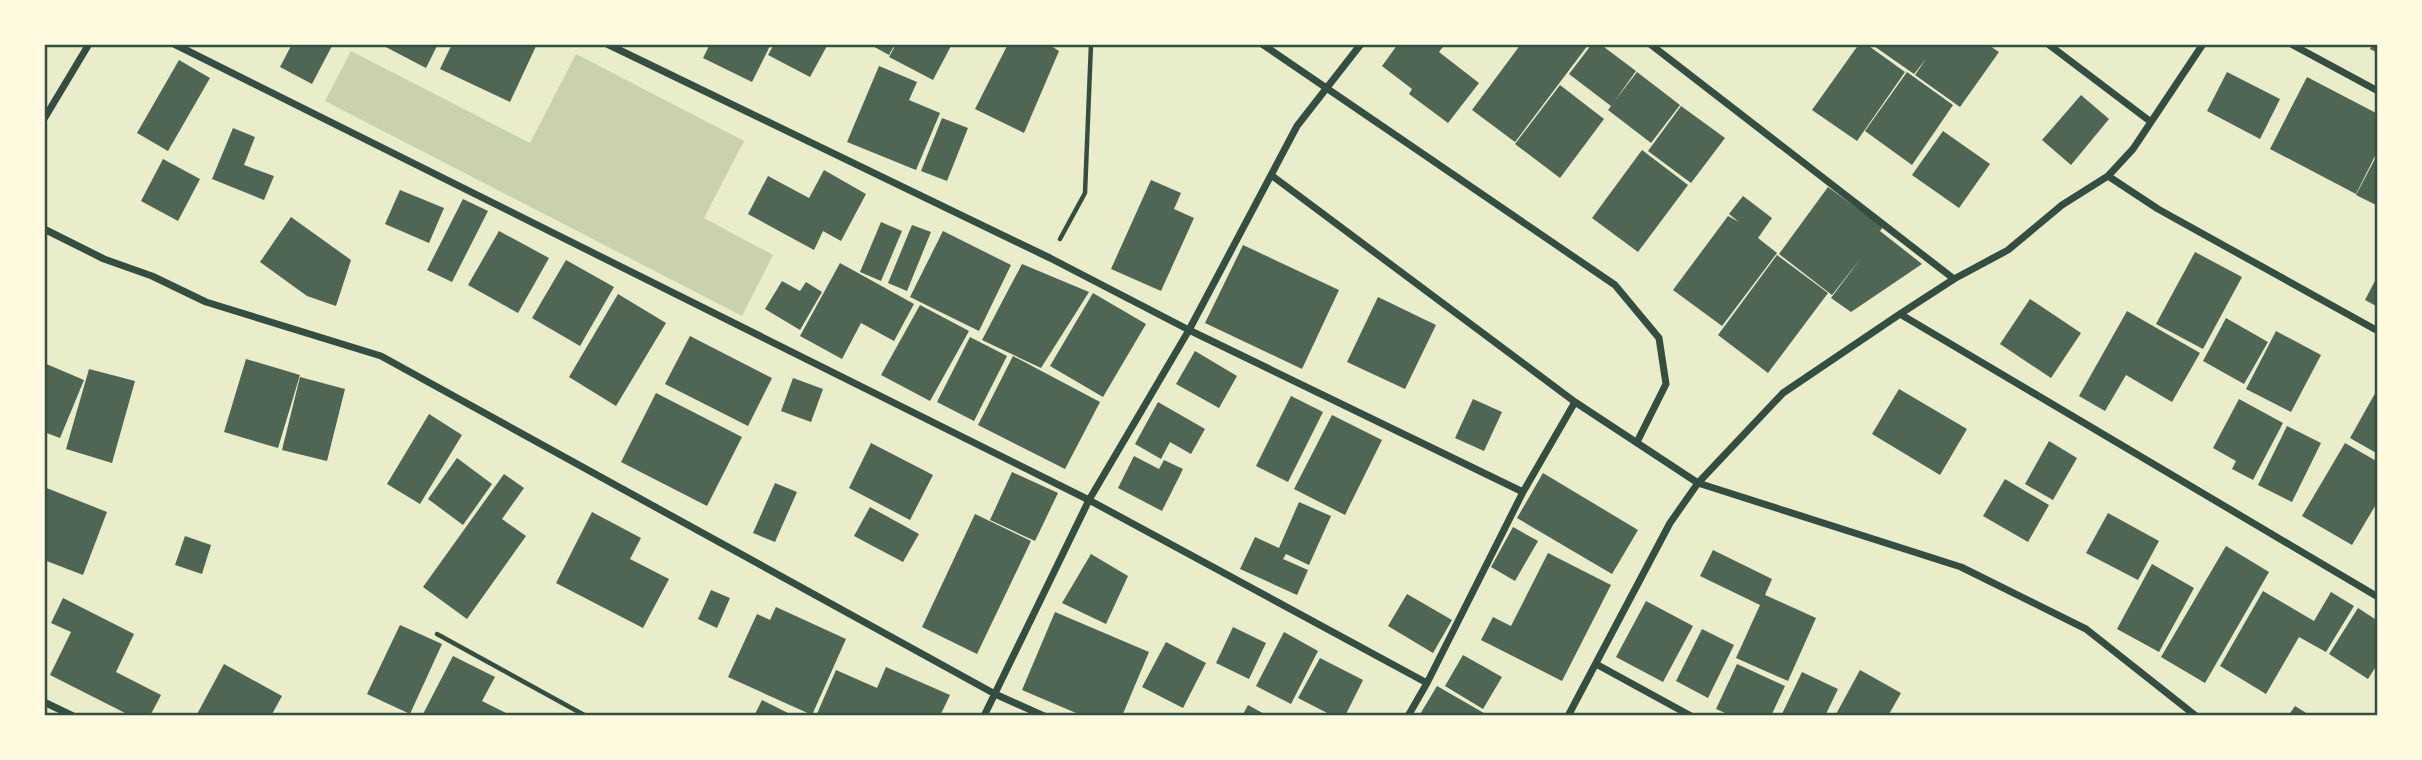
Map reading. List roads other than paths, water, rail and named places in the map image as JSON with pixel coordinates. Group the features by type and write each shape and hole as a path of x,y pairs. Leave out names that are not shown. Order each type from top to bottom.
{"street":[{"path":"44,119 89,44"},
{"path":"174,44 1089,500 1427,683"},
{"path":"607,44 1050,258 1189,330 1523,492"},
{"path":"1262,44 1615,285 1659,338 1666,384 1637,442"},
{"path":"984,716 1089,500 1189,330 1297,126 1361,44"},
{"path":"1650,44 1954,279"},
{"path":"2048,44 2151,122"},
{"path":"1568,716 1670,523 1698,483 1783,393 1954,279 2008,250 2062,205 2108,176 2133,149 2203,44"},
{"path":"2291,44 2378,91"},
{"path":"1271,175 1575,402 1698,483 1961,566 2086,629 2196,716"},
{"path":"2108,176 2158,209 2378,331"},
{"path":"44,229 206,302 381,356 995,694 1044,716"},
{"path":"1900,314 2378,597"},
{"path":"1408,716 1523,492 1575,402"},
{"path":"1596,664 1691,716"},
{"path":"44,702 73,716"}]}
